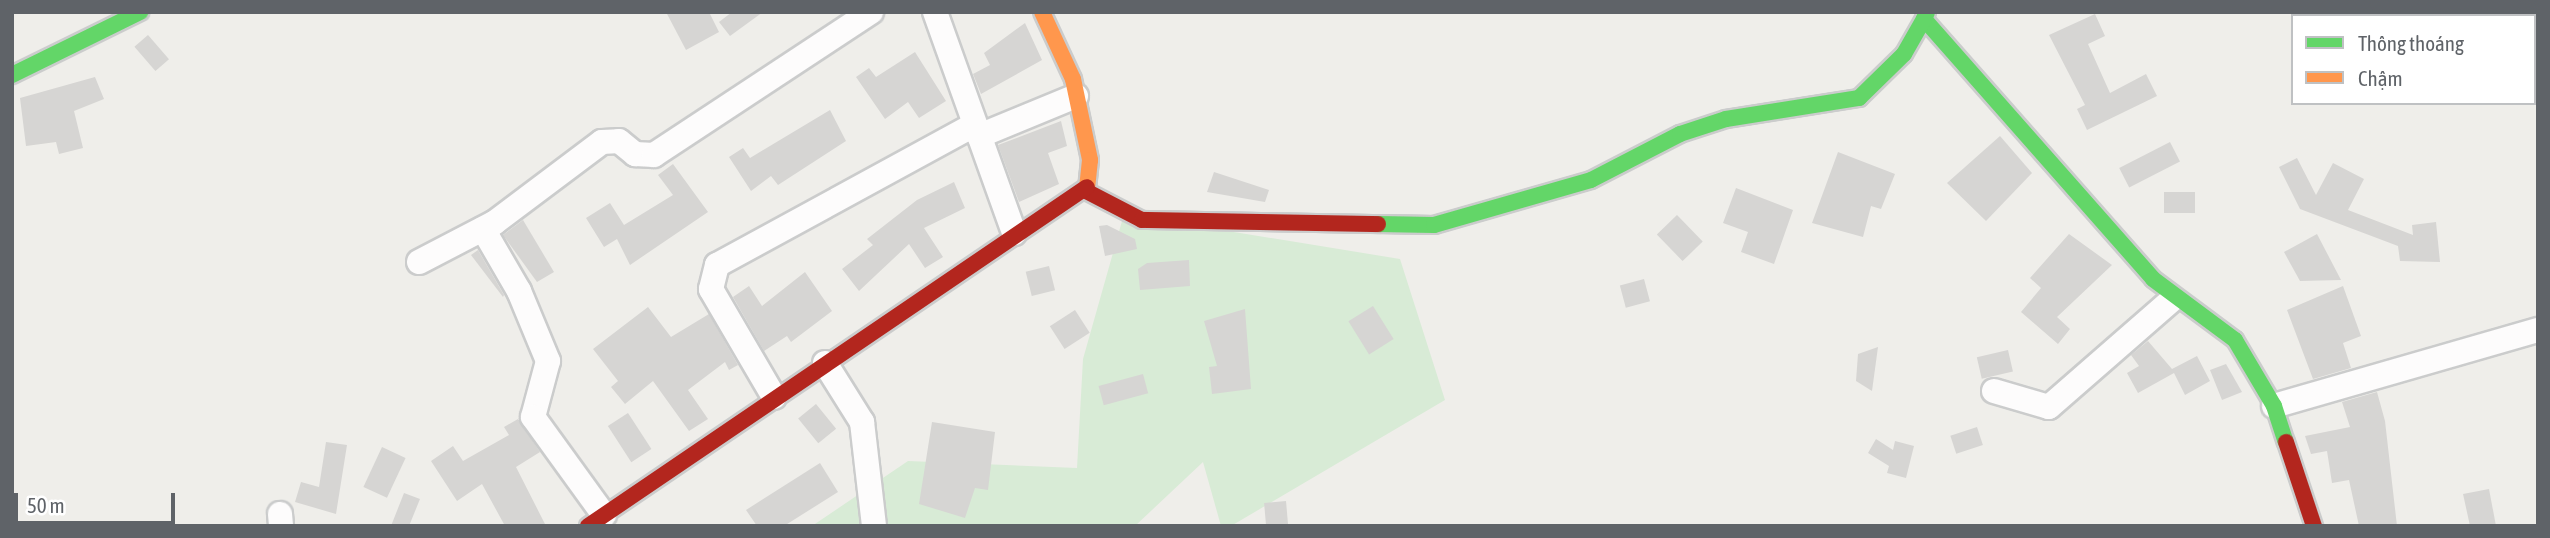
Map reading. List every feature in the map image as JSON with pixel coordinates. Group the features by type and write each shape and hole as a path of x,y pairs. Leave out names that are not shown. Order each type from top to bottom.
{"street":[{"path":"419,262 483,229 602,142 619,141 635,154 654,155 871,12"},
{"path":"935,12 1014,233"},
{"path":"483,229 519,291 548,361 533,417 596,520 1014,233 1086,191 1092,174 1076,96 1042,12"},
{"path":"1086,191 1142,220 1434,225 1591,180 1680,134 1726,119 1859,98 1904,54 1925,16 2173,299 2235,340 2274,406 2314,526"},
{"path":"12,75 124,17"},
{"path":"774,397 711,289 717,265 977,131 1076,96"},
{"path":"1994,391 2049,407 2173,299"},
{"path":"2274,406 2538,330"},
{"path":"825,363 862,422 874,526"}],"green space":[{"path":"1124,214 1400,259 1445,400 1231,526 1221,526 1203,462 1135,526 812,526 908,461 1077,468 1083,359"}],"building":[{"path":"666,12 709,12 719,32 686,50"},
{"path":"732,12 763,12 730,36 719,22"},
{"path":"2095,14 2105,36 2088,44 2110,93 2146,74 2157,96 2087,130 2077,109 2085,105 2049,35"},
{"path":"1025,23 1042,60 981,94 973,74 990,65 984,53"},
{"path":"148,35 169,59 155,71 134,47"},
{"path":"915,52 946,101 919,118 908,102 885,119 856,77 869,68 876,77"},
{"path":"95,77 104,99 74,111 83,148 59,154 56,142 26,146 20,98"},
{"path":"830,110 846,141 778,185 771,176 751,191 729,157 743,148 750,158"},
{"path":"1061,121 1067,146 1048,153 1059,184 1019,202 998,145"},
{"path":"2000,136 2032,173 1986,221 1947,183"},
{"path":"2170,142 2180,162 2129,187 2119,168"},
{"path":"1838,152 1895,174 1881,209 1871,206 1863,237 1812,223"},
{"path":"2297,158 2316,195 2333,163 2364,179 2348,210 2413,235 2412,225 2436,222 2440,262 2400,261 2398,246 2300,209 2279,167"},
{"path":"673,164 708,212 630,265 617,239 604,247 586,218 610,203 624,225 673,195 658,175"},
{"path":"1214,172 1269,190 1265,202 1207,192"},
{"path":"954,182 965,208 924,228 943,257 925,268 909,244 859,291 842,269 873,245 867,239 917,200"},
{"path":"1736,188 1793,210 1774,264 1741,252 1748,232 1723,223"},
{"path":"2164,192 2195,192 2195,213 2164,213"},
{"path":"1677,215 1703,242 1683,261 1657,234"},
{"path":"523,220 554,272 537,282 503,235"},
{"path":"1107,225 1135,239 1137,249 1105,256 1099,226"},
{"path":"2069,234 2112,265 2057,317 2070,329 2058,344 2021,312 2041,288 2030,278"},
{"path":"2317,234 2341,280 2300,281 2284,252"},
{"path":"478,250 504,295 503,297 471,255"},
{"path":"1189,260 1190,286 1140,290 1138,269 1147,263"},
{"path":"1049,266 1055,290 1032,296 1026,272"},
{"path":"805,272 832,311 791,342 787,336 764,351 733,297 749,286 762,306"},
{"path":"1644,279 1650,301 1626,308 1620,285"},
{"path":"2343,286 2361,336 2343,343 2351,368 2313,379 2287,310"},
{"path":"1373,306 1394,339 1369,354 1348,321"},
{"path":"648,307 671,337 709,314 738,365 729,370 725,362 688,390 708,419 689,431 653,381 625,404 611,387 618,381 593,349"},
{"path":"1245,309 1251,389 1212,394 1209,367 1217,366 1204,321"},
{"path":"1075,310 1090,333 1065,349 1050,326"},
{"path":"2148,341 2172,369 2197,356 2210,381 2185,395 2174,373 2138,393 2127,373 2139,366 2131,355"},
{"path":"1878,347 1872,391 1856,381 1858,354"},
{"path":"2008,350 2013,371 1982,379 1977,357"},
{"path":"2226,364 2242,392 2222,400 2210,370"},
{"path":"1143,374 1148,393 1104,405 1099,386"},
{"path":"2377,392 2385,421 2397,526 2359,526 2349,480 2332,483 2327,451 2311,454 2305,436 2350,427 2342,402"},
{"path":"816,404 836,429 818,443 798,418"},
{"path":"628,413 651,449 631,462 608,426"},
{"path":"518,419 540,452 516,467 546,526 505,526 482,484 457,501 431,461 453,446 463,461 509,435 504,427"},
{"path":"932,422 995,432 988,490 975,488 965,518 919,504"},
{"path":"1977,427 1983,445 1956,454 1950,436"},
{"path":"1876,439 1893,450 1895,441 1914,446 1906,478 1887,473 1889,466 1868,453"},
{"path":"326,442 347,445 336,514 295,502 301,482 319,487"},
{"path":"382,447 406,458 387,498 363,487"},
{"path":"820,463 838,492 784,526 757,526 746,510"},
{"path":"2489,489 2496,526 2470,526 2463,494"},
{"path":"404,493 420,499 409,526 391,526"},
{"path":"1286,501 1288,524 1266,526 1264,503"}],"traffic: fast":[{"path":"12,75 140,12"},
{"path":"1927,12 1924,19 2153,279 2235,340 2274,406 2286,442"},
{"path":"1378,224 1434,225 1591,180 1680,134 1726,119 1859,98 1904,54 1924,19"}],"traffic: slow":[{"path":"1042,12 1073,79 1090,160 1087,187"}],"traffic: jam":[{"path":"588,526 1087,187"},
{"path":"1086,191 1142,220 1378,224"},
{"path":"2286,442 2314,526"}]}
